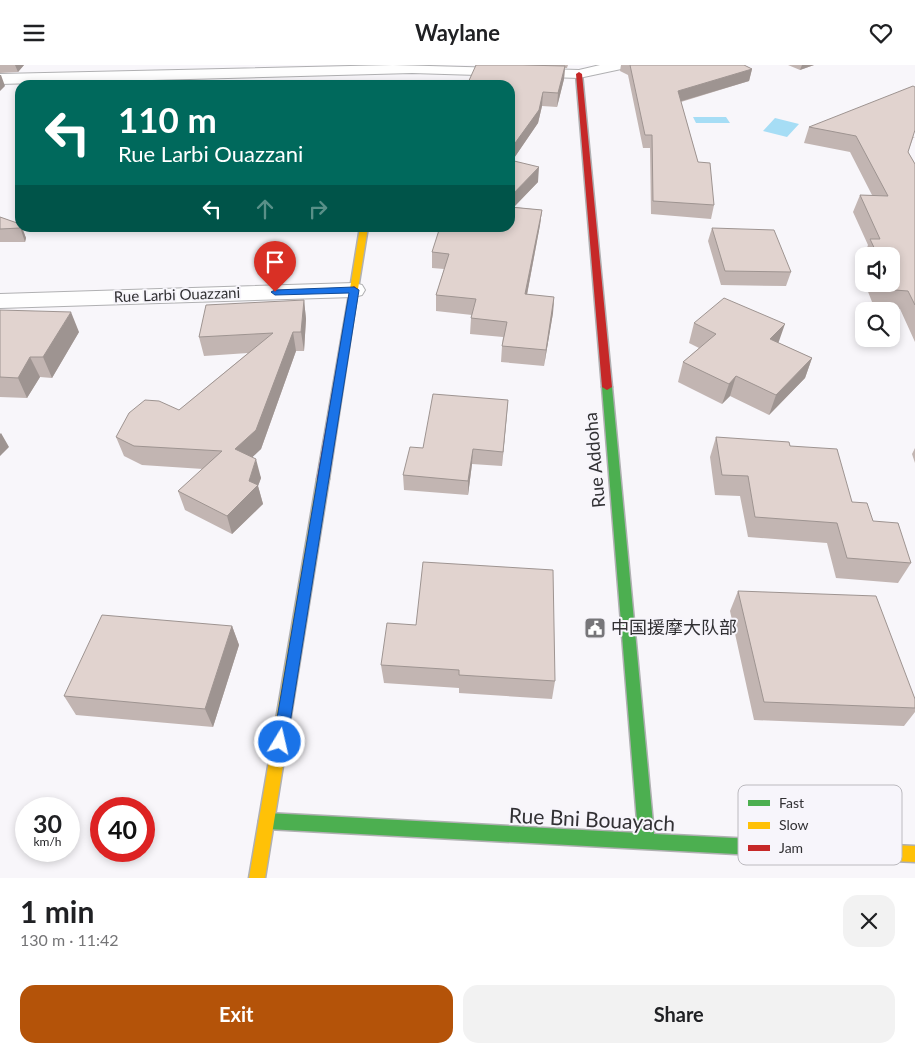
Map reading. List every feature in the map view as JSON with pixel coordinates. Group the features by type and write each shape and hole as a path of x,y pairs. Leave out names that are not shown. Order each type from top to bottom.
{"street":[{"path":"0,79 389,67 579,74 621,65"},
{"path":"387,80 389,67"},
{"name":"Rue Addoha","path":"579,74 647,842"},
{"path":"257,878 363,232"},
{"name":"Rue Larbi Ouazzani","path":"0,301 354,290"},
{"name":"Rue Bni Bouayach","path":"267,821 738,846"},
{"name":"Rue Bni Bouayach","path":"902,853 915,854"}],"water":[{"path":"693,117 726,117 730,123 696,123"},
{"path":"775,118 799,124 787,137 763,131"}],"building":[{"path":"476,65 565,66 558,93 543,92 539,110 515,143 515,80 469,80"},
{"path":"630,65 744,65 752,69 678,91 698,162 710,163 714,205 653,201 652,135 645,135"},
{"path":"913,86 915,87 915,130 908,152 915,164 915,305 908,291 900,290 900,247 874,247 870,239 880,239 860,195 888,196 856,136 809,127"},
{"path":"515,161 539,167 515,192"},
{"path":"515,207 542,210 525,294 554,297 546,350 502,346 507,322 471,318 476,299 436,295 449,254 432,252 438,232 515,232"},
{"path":"0,217 15,222 15,228 0,229"},
{"path":"712,228 774,230 791,272 725,271"},
{"path":"724,298 785,324 770,339 812,358 776,395 736,376 729,384 683,362 716,334 694,323"},
{"path":"304,300 301,332 293,332 256,430 235,449 256,459 249,481 258,485 227,516 178,491 222,451 134,446 116,437 129,413 145,400 159,401 179,410 273,333 199,337 206,305"},
{"path":"0,310 71,312 43,357 30,357 18,378 0,377"},
{"path":"433,394 508,400 503,452 473,449 468,481 403,475 410,447 423,448"},
{"path":"716,437 789,442 790,446 837,449 852,502 867,503 873,521 898,523 911,563 847,558 837,523 755,517 748,476 722,475"},
{"path":"423,562 553,570 555,681 459,675 459,670 381,665 387,623 416,625"},
{"path":"738,591 876,596 915,699 915,708 764,702"},
{"path":"102,615 232,626 205,709 64,696"}],"traffic: fast":[{"path":"607,387 647,842"},
{"path":"267,821 738,846"}],"traffic: slow":[{"path":"354,289 363,232"},
{"path":"257,878 323,479"},
{"path":"902,853 915,854"}],"traffic: jam":[{"path":"579,74 607,387"},
{"path":"323,479 354,289"}],"place":[{"name":"中国援摩大队部","path":"595,628"}],"route":[{"path":"275,292 354,290 280,742"}]}
